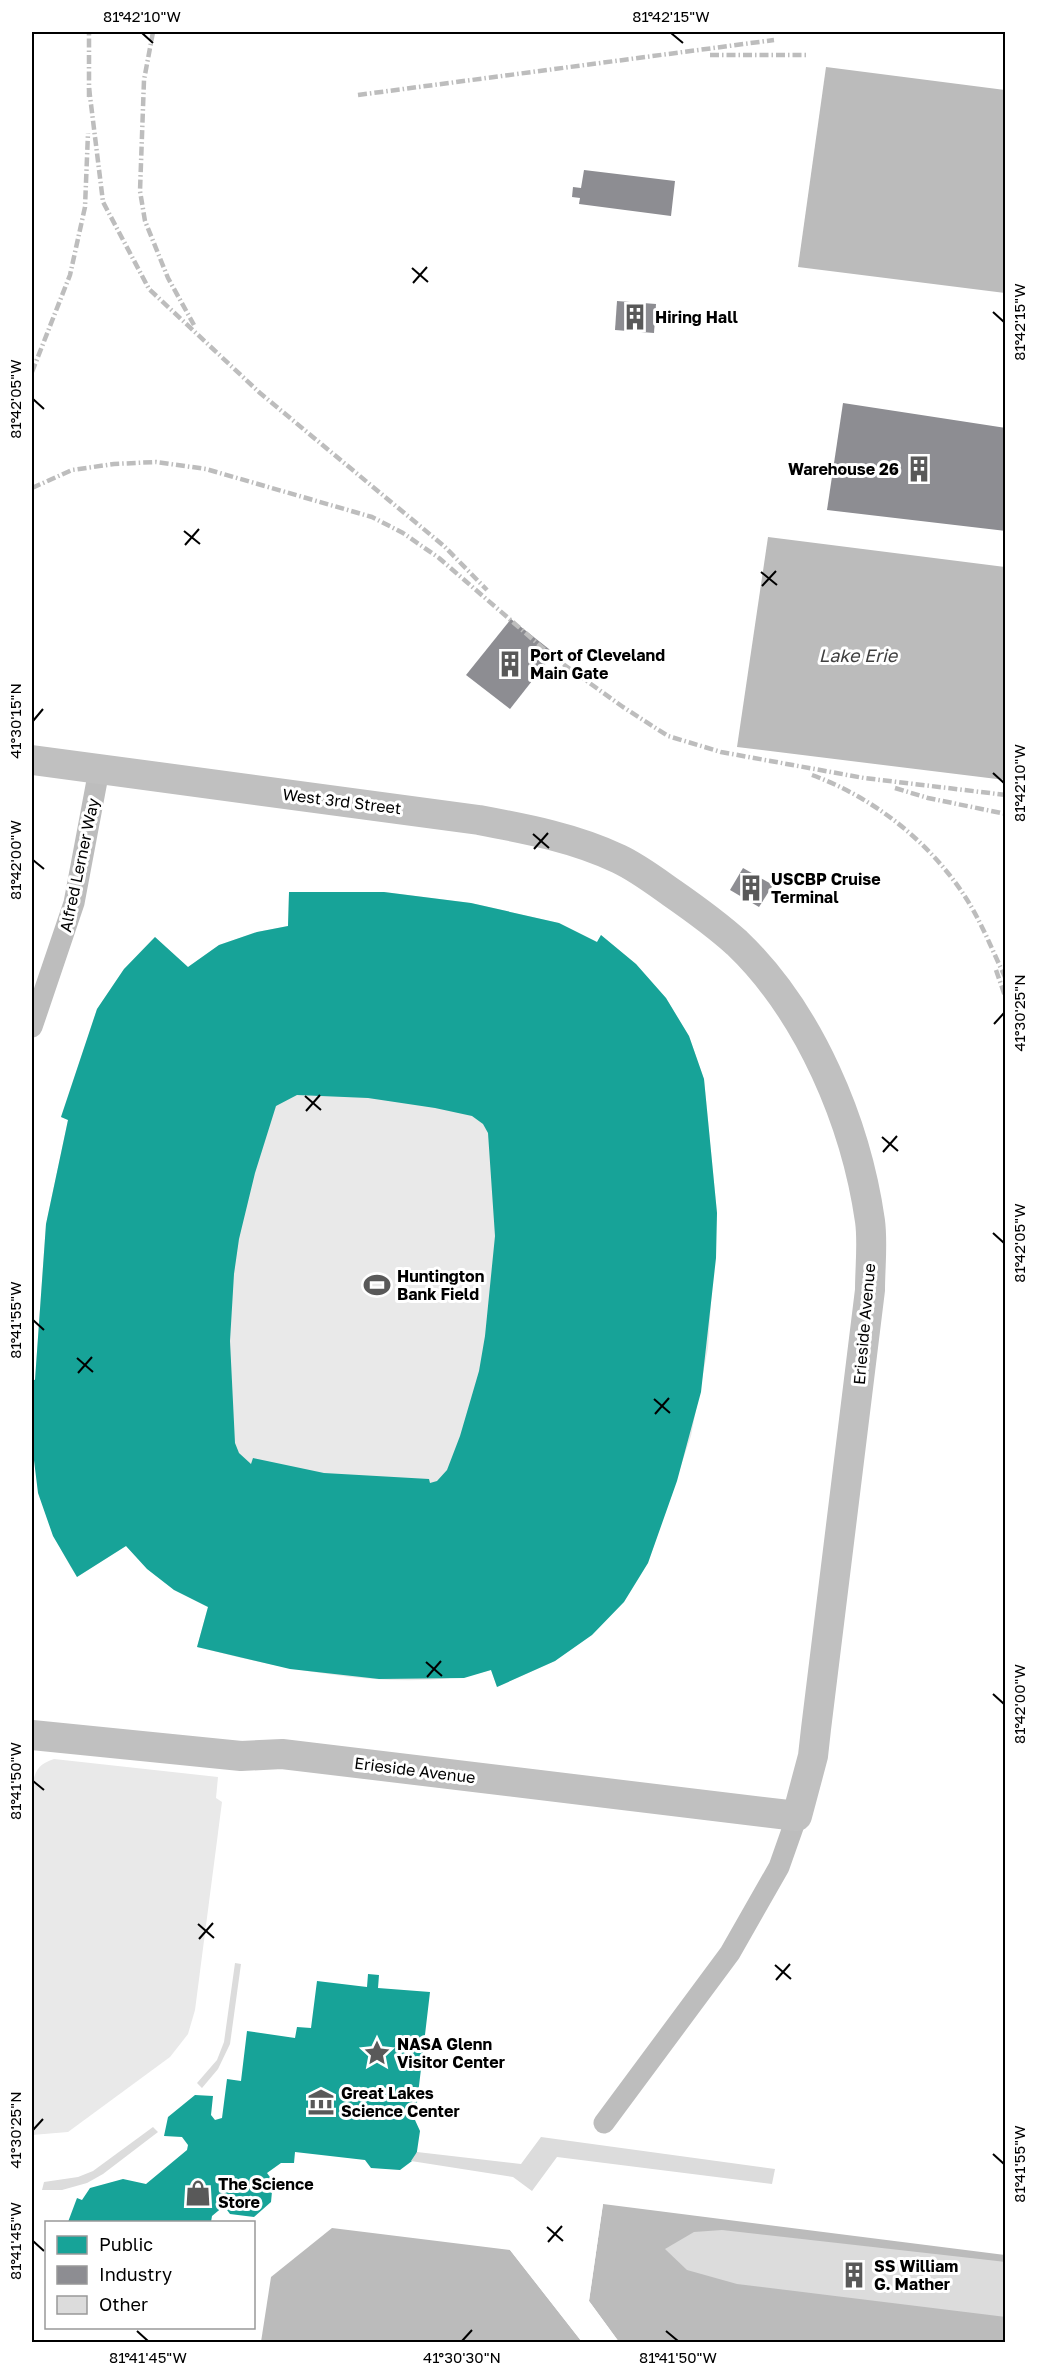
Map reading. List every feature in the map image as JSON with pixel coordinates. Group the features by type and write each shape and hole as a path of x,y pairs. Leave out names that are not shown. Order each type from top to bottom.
{"street":[{"name":"West 3rd Street","path":"32,760 400,808 530,830 619,859 645,874"},
{"name":"Alfred Lerner Way","path":"32,1027 74,903 99,770"},
{"name":"Erieside Avenue","path":"604,2123 730,1953 778,1867 797,1816 813,1755 870,1290 870,1223 854,1144 829,1076 801,1027 768,978 738,944 706,917 645,874"},
{"name":"Erieside Avenue","path":"32,1736 241,1756 282,1754 797,1816"}],"shaded area":[{"name":"Huntington Bank Field","path":"289,892 384,892 471,903 559,923 597,942 601,935 636,964 666,998 689,1036 704,1079 717,1213 708,1348 691,1436 648,1563 555,1661 497,1687 491,1670 458,1677 383,1680 305,1671 197,1647 208,1607 164,1581 126,1546 77,1577 51,1528 43,1505 34,1459 32,1380 35,1379 46,1224 68,1120 61,1117 97,1009 124,969 155,937 188,967 219,945 257,932 288,926"},
{"path":"54,1759 218,1777 216,1798 222,1802 195,2010 188,2034 170,2057 68,2132 32,2135 32,1791 37,1770"}],"water":[{"path":"826,67 1005,90 1005,293 798,267"},
{"name":"Lake Erie","path":"768,537 1005,567 1005,780 737,747"},
{"path":"603,2204 1005,2255 1005,2342 619,2342 589,2301"},
{"path":"332,2228 510,2250 582,2342 261,2342 271,2277"}],"pier":[{"path":"600,2204 603,2204 589,2301 619,2342 615,2342 586,2302"},
{"path":"512,2247 585,2342 582,2342 510,2250"}],"building: Public":[{"name":"Huntington Bank Field","path":"289,892 384,892 471,903 559,923 597,942 601,935 636,964 666,998 689,1036 704,1079 717,1213 716,1258 701,1392 677,1481 648,1563 624,1602 592,1635 555,1661 497,1687 491,1670 464,1678 379,1679 290,1669 197,1647 208,1607 174,1590 147,1569 126,1546 77,1577 53,1536 38,1493 32,1444 32,1380 35,1380 46,1224 68,1120 61,1117 97,1009 124,969 155,937 188,967 219,945 257,932 288,926","holes":["297,1095 368,1098 472,1116 483,1124 488,1133 495,1236 485,1336 479,1371 460,1436 447,1470 437,1481 430,1483 429,1479 324,1473 253,1458 251,1464 239,1453 235,1443 230,1341 234,1274 239,1239 255,1173 276,1106"]},
{"name":"Great Lakes Science Center","path":"368,1974 379,1975 378,1988 430,1992 415,2120 420,2131 416,2158 400,2170 371,2168 365,2160 295,2152 294,2163 281,2163 267,2173 273,2181 271,2202 254,2217 230,2214 224,2206 212,2216 211,2221 68,2221 77,2198 82,2200 90,2188 123,2179 146,2184 187,2150 188,2145 182,2137 164,2136 168,2117 195,2095 213,2096 211,2115 215,2120 222,2118 227,2079 241,2081 247,2031 295,2038 297,2027 311,2028 317,1981 367,1987"}],"building: Industry":[{"path":"584,170 675,181 671,216 579,204 580,198 572,197 573,187 581,188"},
{"name":"Hiring Hall","path":"617,301 656,304 654,333 615,330"},
{"name":"Warehouse 26","path":"843,403 1006,428 1006,531 827,510"},
{"name":"Port of Cleveland Main Gate","path":"511,619 554,653 510,709 466,675"},
{"name":"USCBP Cruise Terminal","path":"743,868 773,885 759,907 730,890"}],"building: Other":[{"path":"235,1963 241,1964 230,2044 218,2069 202,2088 197,2083 217,2060 224,2042"},
{"path":"153,2127 158,2132 103,2174 87,2183 62,2190 42,2190 44,2182 78,2177 93,2171"},
{"path":"541,2137 775,2169 772,2184 557,2157 532,2191 513,2177 411,2161 417,2152 521,2164"},
{"name":"SS William G. Mather","path":"722,2230 1006,2262 1006,2317 737,2284 687,2270 665,2249 694,2232"}],"railway":[{"path":"89,32 89,97"},
{"path":"153,32 144,80 140,191 145,221 168,278 194,325"},
{"path":"358,95 774,40"},
{"path":"710,55 806,55"},
{"path":"89,88 103,202 149,289 260,393 444,546 487,590"},
{"path":"32,372 70,275 85,207 88,133"},
{"path":"32,488 72,470 114,464 156,462 206,469 372,517 403,533 439,558 552,656 668,736 721,752 864,778 1006,795"},
{"path":"812,775 856,795 876,808 915,837 932,854 968,902 1006,979"},
{"path":"895,788 928,798 1006,814"},
{"path":"996,970 1006,999"}],"place":[{"name":"Hiring Hall","path":"635,317"},
{"name":"Warehouse 26","path":"919,469"},
{"name":"Port of Cleveland Main Gate","path":"510,664"},
{"name":"USCBP Cruise Terminal","path":"751,888"},
{"name":"Huntington Bank Field","path":"377,1285"},
{"name":"NASA Glenn Visitor Center","path":"377,2053"},
{"name":"Great Lakes Science Center","path":"321,2102"},
{"name":"The Science Store","path":"198,2193"},
{"name":"SS William G. Mather","path":"854,2275"}]}
